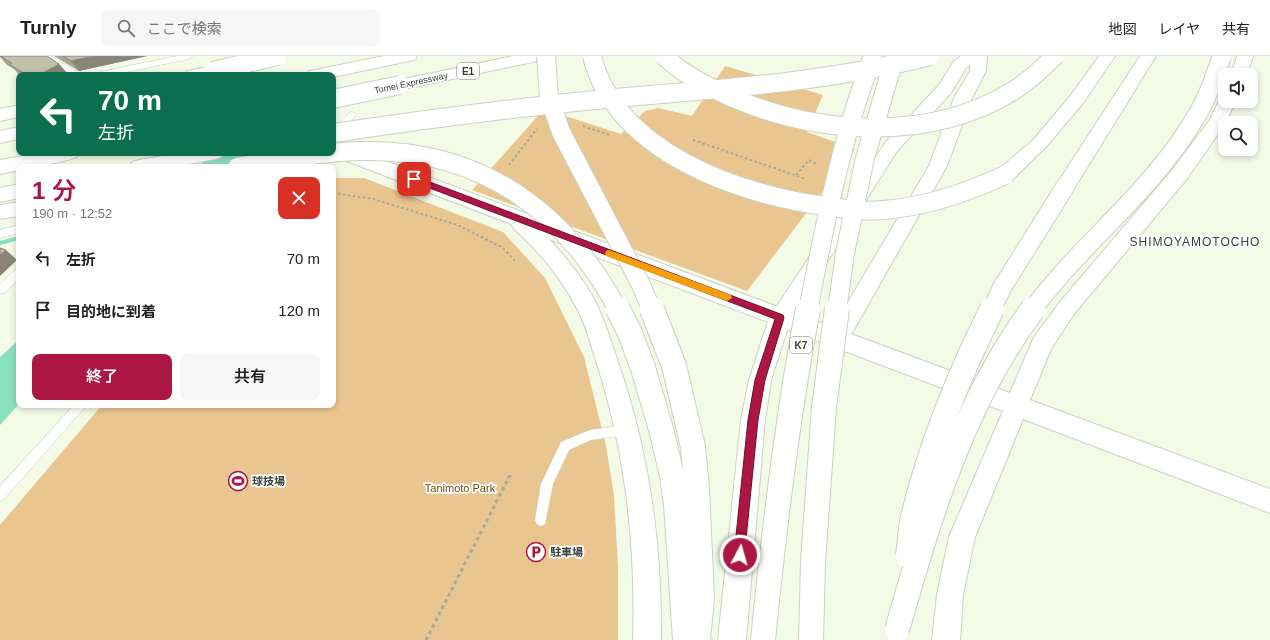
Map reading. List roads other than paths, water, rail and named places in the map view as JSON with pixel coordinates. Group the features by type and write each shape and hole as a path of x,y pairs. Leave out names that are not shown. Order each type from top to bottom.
{"main road":[{"path":"208,72 277,56"},
{"path":"330,72 409,56"},
{"name":"Tomei Expressway","path":"336,98 537,56"},
{"path":"546,56 549,97 561,132 640,283 674,366 684,404 693,447 698,487 702,598 698,640"},
{"path":"592,56 605,90 633,125 664,150 701,171 738,187 779,199 822,207 865,211 910,207 944,200 1005,175 1040,144 1077,99 1108,56"},
{"path":"664,56 694,79 737,100 778,115 820,124 860,128 905,125 941,120 977,109 1009,94 1038,74 1055,56"},
{"name":"K7","path":"763,640 771,560 795,377 818,258 842,155 874,56"},
{"path":"811,640 813,562 824,407 845,253 865,158 895,56"},
{"path":"336,133 377,126 576,102 750,86 845,75 930,56"},
{"path":"732,640 753,420 760,380 780,318 891,147 945,89 960,65 972,56"},
{"path":"817,640 815,470 821,402 837,339 938,166 963,98 978,71 979,56"},
{"path":"896,635 913,518 924,478 940,430 975,343 1004,286 1034,236 1148,56"},
{"path":"896,635 937,500 958,442 994,366 1016,332 1057,278 1138,193 1182,140 1198,115 1210,90 1222,56"},
{"path":"1241,68 1245,56"},
{"path":"946,640 950,595 962,537 1042,344 1063,314 1180,175 1217,123 1224,108"},
{"path":"0,115 16,112"},
{"path":"0,137 16,134"},
{"path":"336,151 1270,501"},
{"path":"336,153 375,151 421,156 444,160 486,176 521,195 548,216 576,246 609,293 626,325 640,359 658,417 675,488 685,640"},
{"path":"0,167 56,156"},
{"path":"155,164 199,156"},
{"path":"254,164 308,156"},
{"path":"0,195 16,192"},
{"path":"0,212 16,209"},
{"path":"512,217 526,228 552,255 573,284 591,314 616,387 628,430 640,492 649,608 647,640"}],"lane":[{"path":"45,56 73,72"},
{"path":"114,72 189,56"},
{"path":"336,131 352,115"},
{"path":"304,164 311,156"},
{"path":"0,234 16,230"},
{"path":"0,290 16,276"},
{"path":"0,494 78,408"},
{"path":"541,520 547,484 565,446 590,435 628,430"}],"waterway":[{"path":"0,243 16,239"}],"place":[{"name":"球技場","path":"238,481"},
{"name":"駐車場","path":"536,552"}],"district":[{"name":"SHIMOYAMOTOCHO","path":"1195,242"}],"park label":[{"name":"Tanimoto Park","path":"460,488"}]}
